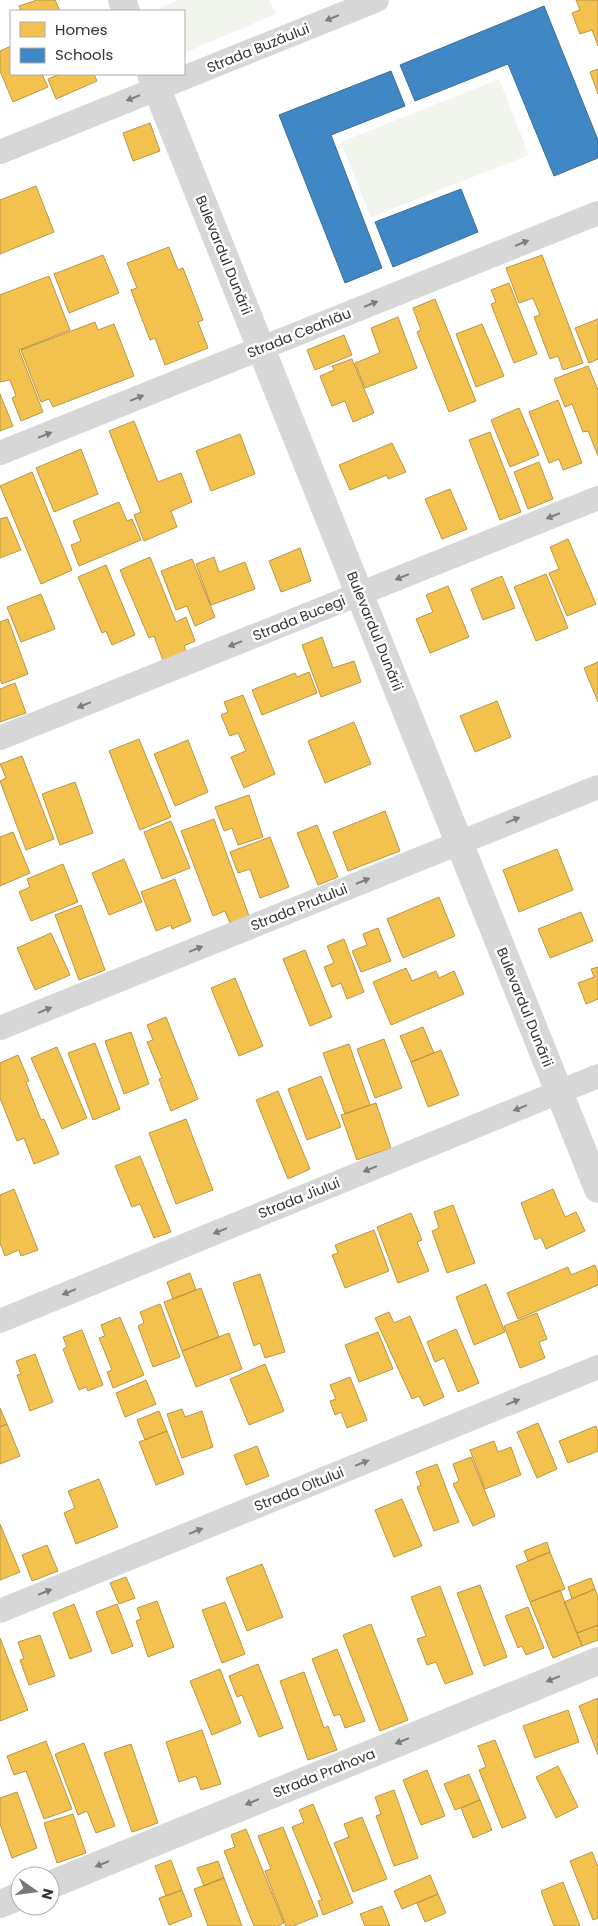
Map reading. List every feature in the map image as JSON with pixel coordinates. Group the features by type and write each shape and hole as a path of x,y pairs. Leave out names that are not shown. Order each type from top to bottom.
{"street":[{"name":"Strada Buzăului","path":"185,70 377,0"},
{"name":"Strada Buzăului","path":"0,152 171,75"},
{"name":"Bulevardul Dunării","path":"154,81 598,1189"},
{"name":"Strada Ceahlău","path":"0,453 598,213"},
{"name":"Strada Bucegi","path":"0,738 598,498"},
{"name":"Strada Prutului","path":"0,1028 598,787"},
{"name":"Strada Jiului","path":"0,1320 598,1076"},
{"name":"Strada Oltului","path":"0,1611 598,1368"},
{"name":"Strada Prahova","path":"60,1881 598,1661"}],"shaded area":[{"path":"178,0 269,0 276,14 185,53 185,10 158,9"},
{"path":"499,79 529,155 371,217 341,142"}],"building: Homes":[{"path":"37,0 55,0 60,10 21,10 19,6"},
{"path":"576,0 598,0 598,46 592,30 580,34 572,13 580,10"},
{"path":"10,46 10,75 42,75 48,87 13,102 0,71 0,51"},
{"path":"598,69 598,94 590,72"},
{"path":"58,75 94,75 97,81 56,99 48,79"},
{"path":"150,123 160,151 133,161 123,133"},
{"path":"36,186 54,232 0,254 0,200"},
{"path":"169,247 178,270 183,268 203,320 198,322 208,348 165,365 155,338 150,340 131,290 137,288 127,263"},
{"path":"103,255 119,293 69,313 54,274"},
{"path":"542,255 583,363 563,370 558,356 550,359 534,317 540,315 533,298 519,303 506,268"},
{"path":"49,276 70,330 19,350 43,412 21,421 12,398 16,396 10,380 0,382 0,295"},
{"path":"509,283 537,354 514,363 491,304 496,302 491,290"},
{"path":"435,299 476,401 449,412 417,332 421,330 413,308"},
{"path":"398,317 417,368 365,388 355,363 380,353 371,328"},
{"path":"598,319 598,359 589,363 575,328"},
{"path":"95,322 98,330 114,324 134,376 53,407 49,399 41,402 21,350"},
{"path":"482,324 504,376 476,387 456,334"},
{"path":"344,335 352,355 315,370 307,350"},
{"path":"352,359 374,413 353,422 345,401 332,406 320,376 334,370 332,366"},
{"path":"588,366 598,390 598,456 588,431 583,432 572,404 565,407 554,379"},
{"path":"0,394 13,426 0,431"},
{"path":"558,400 582,463 563,470 559,459 549,463 529,412"},
{"path":"519,408 539,455 510,467 491,420"},
{"path":"134,421 158,482 181,473 192,502 171,511 177,527 144,541 134,515 141,512 109,431"},
{"path":"490,432 521,512 500,520 469,440"},
{"path":"240,434 255,474 211,491 196,451"},
{"path":"392,443 406,472 388,479 387,475 350,490 339,465"},
{"path":"81,449 98,494 54,512 36,468"},
{"path":"539,462 553,499 528,509 514,472"},
{"path":"32,472 72,570 41,584 0,486"},
{"path":"450,489 467,529 442,539 425,499"},
{"path":"119,502 127,521 132,519 141,540 79,566 71,545 81,541 73,521"},
{"path":"7,517 21,550 0,558 0,519"},
{"path":"568,539 596,604 567,616 549,573 559,569 550,547"},
{"path":"300,548 311,581 281,592 269,561"},
{"path":"150,557 176,622 186,617 195,641 184,646 187,653 164,663 154,636 149,638 120,570"},
{"path":"214,557 219,572 245,562 255,589 211,605 196,564"},
{"path":"192,559 215,617 195,626 187,606 176,610 161,571"},
{"path":"106,565 135,635 112,645 106,631 102,633 78,577"},
{"path":"546,574 568,628 536,641 514,587"},
{"path":"502,576 515,608 483,620 471,589"},
{"path":"448,586 469,637 430,653 416,619 433,612 426,595"},
{"path":"41,594 55,629 21,642 7,607"},
{"path":"8,619 28,674 2,684 0,679 0,622"},
{"path":"322,637 333,668 354,661 361,682 321,697 302,645"},
{"path":"598,662 598,702 584,668"},
{"path":"309,672 317,693 262,715 252,690 295,673 297,677"},
{"path":"15,683 26,713 0,722 0,689"},
{"path":"243,695 275,774 244,788 231,757 246,751 238,733 230,736 221,715 228,712 224,702"},
{"path":"497,701 511,737 475,752 460,716"},
{"path":"354,722 371,764 325,783 308,741"},
{"path":"139,739 171,817 140,830 109,751"},
{"path":"188,740 208,792 175,806 154,754"},
{"path":"22,756 54,839 26,850 0,781 6,778 0,764"},
{"path":"75,782 93,833 60,845 42,794"},
{"path":"249,795 263,837 238,845 232,828 224,831 215,807"},
{"path":"385,811 400,851 348,871 333,832"},
{"path":"214,819 249,916 230,923 225,911 213,916 181,831"},
{"path":"171,821 190,868 162,879 144,832"},
{"path":"317,825 338,877 318,885 297,833"},
{"path":"13,832 30,873 0,886 0,837"},
{"path":"270,837 289,887 260,898 250,869 238,873 230,852"},
{"path":"557,849 573,890 519,912 503,870"},
{"path":"124,859 142,902 109,915 92,873"},
{"path":"63,864 78,902 31,921 19,892 30,887 27,879"},
{"path":"175,879 191,921 172,929 171,925 156,931 141,892"},
{"path":"439,897 455,936 403,958 387,919"},
{"path":"81,905 105,970 79,980 55,915"},
{"path":"581,912 593,941 550,958 538,929"},
{"path":"378,928 391,961 361,972 352,951 367,945 363,934"},
{"path":"51,933 70,975 35,990 17,948"},
{"path":"344,939 364,992 347,999 341,983 332,987 324,967 334,963 327,946"},
{"path":"305,950 332,1017 310,1026 283,959"},
{"path":"598,967 598,999 586,1004 578,983 594,977 591,969"},
{"path":"406,968 412,981 436,971 439,978 454,971 464,994 391,1025 373,982"},
{"path":"235,978 263,1046 239,1056 211,988"},
{"path":"166,1017 198,1099 171,1111 159,1079 162,1078 147,1042 153,1040 147,1025"},
{"path":"423,1027 434,1053 411,1062 400,1036"},
{"path":"131,1032 149,1084 124,1094 105,1041"},
{"path":"384,1039 402,1088 375,1098 357,1049"},
{"path":"95,1043 120,1109 93,1120 68,1053"},
{"path":"349,1044 370,1105 345,1114 323,1053"},
{"path":"57,1047 87,1118 62,1129 31,1058"},
{"path":"441,1050 459,1095 428,1107 411,1062"},
{"path":"18,1055 29,1081 26,1082 41,1120 44,1119 59,1154 34,1164 24,1138 17,1141 0,1098 0,1063"},
{"path":"321,1076 341,1127 307,1140 288,1089"},
{"path":"278,1091 310,1169 288,1179 256,1100"},
{"path":"376,1103 391,1148 357,1160 341,1115"},
{"path":"186,1119 213,1190 176,1204 149,1133"},
{"path":"140,1156 171,1232 154,1238 140,1204 132,1207 115,1166"},
{"path":"14,1189 38,1250 21,1256 19,1250 5,1256 0,1243 0,1195"},
{"path":"553,1189 565,1217 576,1212 585,1231 546,1249 541,1237 535,1240 521,1203"},
{"path":"453,1205 475,1263 447,1273 432,1231 439,1228 434,1212"},
{"path":"411,1213 422,1240 417,1242 429,1271 398,1283 377,1227"},
{"path":"374,1230 389,1271 345,1288 332,1255 338,1253 335,1245"},
{"path":"595,1265 598,1273 598,1285 518,1319 507,1293 568,1267 571,1275"},
{"path":"190,1273 196,1290 173,1299 167,1282"},
{"path":"260,1274 285,1352 265,1358 260,1343 254,1346 233,1283"},
{"path":"486,1284 505,1332 474,1345 456,1297"},
{"path":"201,1288 219,1337 182,1351 164,1302"},
{"path":"160,1304 180,1357 153,1367 138,1326 144,1323 140,1312"},
{"path":"389,1312 394,1323 410,1316 444,1397 424,1406 419,1396 412,1399 375,1318"},
{"path":"537,1313 547,1339 539,1342 545,1358 520,1368 504,1326"},
{"path":"120,1317 144,1375 113,1388 107,1372 112,1370 99,1338 105,1336 101,1325"},
{"path":"456,1329 479,1383 458,1392 444,1358 435,1362 427,1342"},
{"path":"82,1330 103,1385 88,1391 86,1387 79,1390 63,1349 67,1347 63,1337"},
{"path":"378,1332 393,1369 359,1382 345,1345"},
{"path":"229,1333 242,1369 196,1387 182,1351"},
{"path":"35,1354 53,1402 30,1411 17,1375 21,1374 16,1361"},
{"path":"265,1364 284,1411 249,1425 230,1379"},
{"path":"350,1377 367,1420 347,1428 341,1412 335,1415 330,1401 336,1399 330,1385"},
{"path":"146,1380 156,1404 125,1417 116,1393"},
{"path":"0,1408 7,1424 0,1427"},
{"path":"182,1409 185,1417 202,1411 213,1447 182,1458 167,1414"},
{"path":"159,1411 167,1431 145,1440 137,1420"},
{"path":"538,1423 557,1469 537,1478 517,1432"},
{"path":"7,1424 20,1456 0,1464 0,1427"},
{"path":"596,1426 598,1432 598,1451 568,1463 559,1441"},
{"path":"167,1431 184,1474 156,1485 139,1442"},
{"path":"494,1441 498,1452 511,1447 521,1475 485,1489 470,1450"},
{"path":"257,1446 269,1476 246,1485 234,1455"},
{"path":"471,1457 495,1516 473,1526 453,1484 459,1481 453,1464"},
{"path":"437,1464 459,1522 434,1531 417,1487 421,1485 416,1472"},
{"path":"99,1479 118,1527 76,1544 64,1513 75,1508 68,1491"},
{"path":"402,1499 422,1546 394,1557 375,1510"},
{"path":"0,1524 20,1572 0,1580"},
{"path":"547,1542 550,1552 528,1561 524,1551"},
{"path":"47,1545 58,1571 32,1581 22,1555"},
{"path":"550,1552 565,1589 530,1602 516,1566"},
{"path":"262,1564 283,1617 247,1631 226,1578"},
{"path":"126,1577 135,1598 119,1604 110,1583"},
{"path":"591,1578 595,1589 572,1599 568,1587"},
{"path":"480,1585 507,1657 484,1666 457,1593"},
{"path":"440,1586 473,1674 445,1684 436,1662 427,1665 417,1639 426,1636 411,1597"},
{"path":"595,1589 598,1597 598,1625 577,1633 564,1602"},
{"path":"560,1590 582,1646 553,1658 530,1602"},
{"path":"157,1601 174,1647 148,1657 136,1621 141,1619 137,1608"},
{"path":"225,1602 245,1654 222,1663 202,1610"},
{"path":"74,1604 92,1651 70,1659 53,1613"},
{"path":"117,1604 133,1646 112,1654 96,1612"},
{"path":"528,1607 544,1648 526,1655 522,1646 518,1648 505,1616"},
{"path":"371,1624 408,1720 380,1731 343,1635"},
{"path":"598,1625 598,1640 582,1646 577,1633"},
{"path":"40,1635 55,1676 29,1685 20,1660 24,1659 18,1642"},
{"path":"0,1638 28,1710 0,1721"},
{"path":"337,1649 365,1721 345,1728 340,1714 334,1716 312,1659"},
{"path":"258,1664 283,1728 259,1737 242,1695 237,1697 229,1676"},
{"path":"220,1669 241,1723 212,1735 190,1681"},
{"path":"304,1672 324,1728 328,1726 337,1750 308,1760 280,1681"},
{"path":"598,1698 598,1755 579,1706"},
{"path":"568,1710 579,1742 535,1758 523,1726"},
{"path":"202,1730 221,1784 201,1790 196,1776 179,1782 166,1742"},
{"path":"495,1740 526,1818 502,1828 479,1770 486,1767 478,1746"},
{"path":"46,1741 72,1809 44,1819 26,1771 14,1775 7,1756"},
{"path":"84,1743 115,1826 96,1833 87,1811 78,1815 55,1754"},
{"path":"131,1744 158,1823 132,1832 104,1753"},
{"path":"558,1766 578,1807 556,1818 536,1777"},
{"path":"427,1770 445,1816 421,1825 403,1780"},
{"path":"469,1774 480,1800 455,1810 444,1784"},
{"path":"394,1790 418,1858 394,1866 376,1816 381,1814 375,1797"},
{"path":"17,1792 37,1848 12,1858 0,1824 0,1798"},
{"path":"480,1800 492,1830 473,1838 461,1808"},
{"path":"313,1804 353,1903 323,1915 318,1901 322,1900 292,1827 304,1822 299,1810"},
{"path":"73,1814 86,1853 57,1863 44,1823"},
{"path":"362,1817 387,1879 353,1892 334,1843 349,1837 344,1824"},
{"path":"283,1827 318,1916 293,1926 286,1926 265,1871 271,1869 258,1836"},
{"path":"246,1829 284,1923 277,1926 254,1926 224,1851 235,1847 231,1835"},
{"path":"592,1852 598,1867 598,1918 593,1920 570,1861"},
{"path":"171,1860 182,1890 166,1896 155,1866"},
{"path":"218,1861 224,1878 204,1886 197,1868"},
{"path":"430,1875 438,1894 402,1909 394,1891"},
{"path":"224,1878 242,1926 208,1926 194,1889"},
{"path":"563,1882 580,1926 554,1926 541,1891"},
{"path":"182,1890 192,1916 169,1925 159,1898"},
{"path":"438,1894 446,1913 425,1922 417,1903"},
{"path":"382,1906 390,1926 365,1926 360,1914"}],"building: Schools":[{"path":"544,6 598,140 598,158 554,176 508,64 415,101 400,65"},
{"path":"391,71 405,106 331,135 382,268 345,283 279,115"},
{"path":"461,189 478,232 393,267 375,222"}]}
